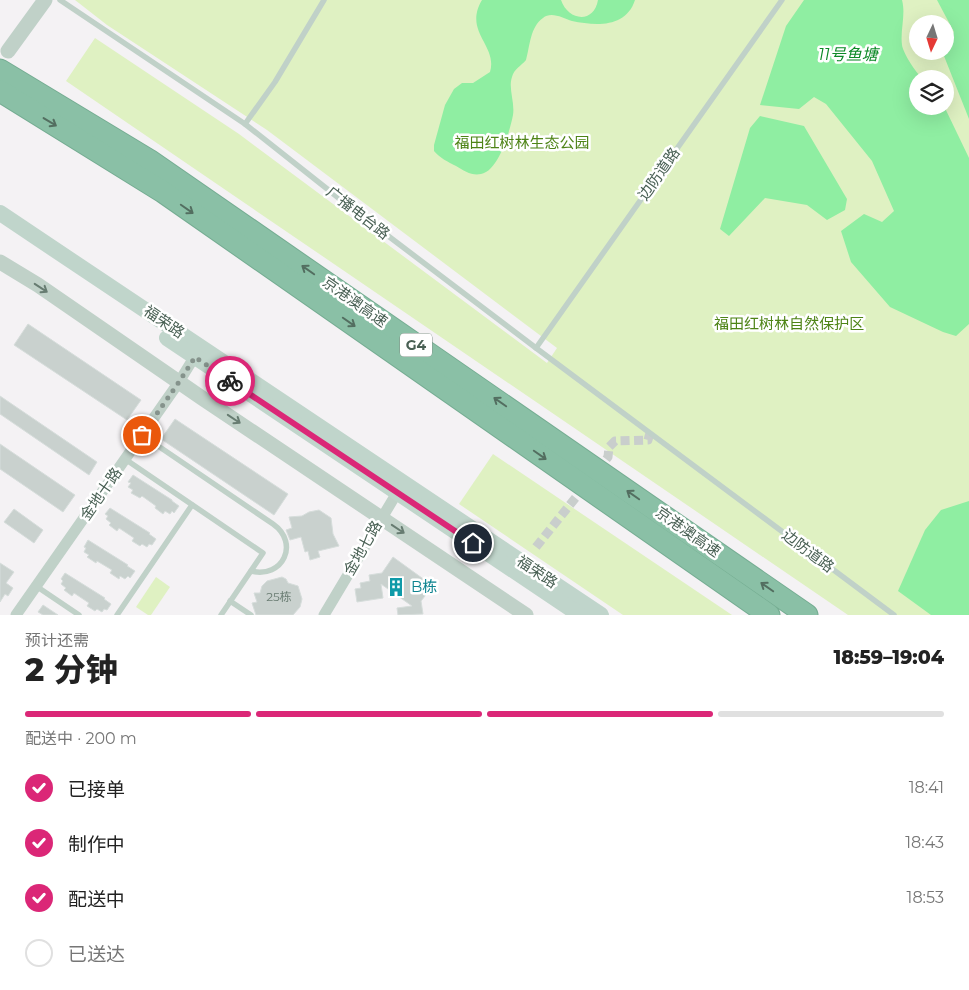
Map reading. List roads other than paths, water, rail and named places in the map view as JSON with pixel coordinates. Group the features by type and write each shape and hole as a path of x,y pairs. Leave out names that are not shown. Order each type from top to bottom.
{"highway":[{"name":"G4","path":"4,60 10,90"},
{"name":"京港澳高速","path":"10,90 162,192 769,615"},
{"name":"京港澳高速","path":"10,90 149,160 807,615"}],"main road":[{"name":"福荣路","path":"0,213 198,352"},
{"name":"福荣路","path":"0,226 198,352 400,487 601,615"},
{"name":"福荣路","path":"400,487 580,615"}],"street":[{"path":"4,60 45,0"},
{"path":"0,262 45,290 526,615"},
{"name":"金地十路","path":"16,615 198,352"},
{"name":"金地七路","path":"324,615 400,487"}],"lane":[{"name":"广播电台路","path":"60,0 245,124 350,207 650,433"},
{"path":"245,124 275,82 324,0"},
{"name":"边防道路","path":"536,348 782,0"},
{"name":"边防道路","path":"650,433 894,615"},
{"path":"142,435 282,531 287,546 282,562 268,571 251,571"},
{"path":"125,459 263,553 221,615"},
{"path":"117,615 192,505"},
{"path":"36,586 79,615"},
{"path":"230,601 250,615"}],"water":[{"path":"482,0 561,0 569,12 581,17 592,13 596,8 598,0 635,0 625,16 609,23 581,23 550,15 546,16 535,26 526,60 512,77 513,115 503,149 493,166 487,171 481,174 471,174 441,158 434,151 434,145 445,105 454,89 462,83 473,83 490,72 491,62 489,54 476,21 477,11"},
{"name":"11号鱼塘","path":"804,0 902,0 902,45 915,70 909,70 909,115 948,115 969,158 969,324 956,336 943,332 890,307 851,262 841,231 864,214 882,222 894,211 872,161 826,104 814,97 799,109 760,105 786,26"},
{"path":"937,0 969,0 969,119 954,81 954,70 950,70 946,60 954,60 954,15 945,15"},
{"path":"760,116 804,126 847,199 845,210 827,220 807,205 765,198 729,236 720,229 750,128"},
{"path":"969,501 969,615 931,615 898,591 925,530 941,510"}],"tunnel":[{"path":"598,470 608,457 609,447 615,441 648,440 650,433"},
{"path":"536,547 585,486"}],"place":[{"name":"B栋","path":"396,587"}],"park label":[{"name":"福田红树林生态公园","path":"522,143"},
{"name":"福田红树林自然保护区","path":"789,324"}]}
